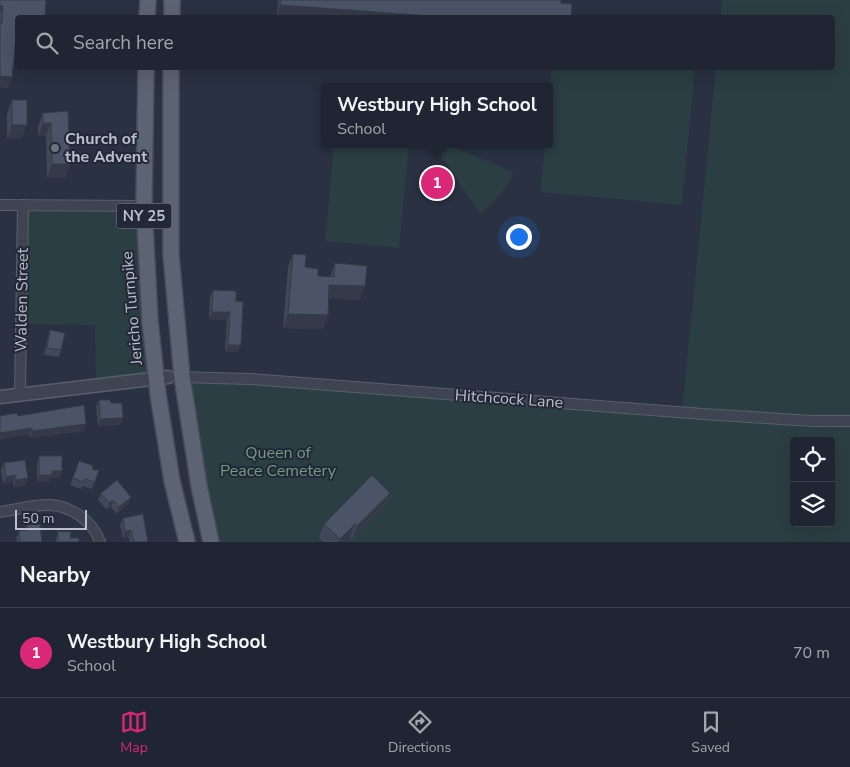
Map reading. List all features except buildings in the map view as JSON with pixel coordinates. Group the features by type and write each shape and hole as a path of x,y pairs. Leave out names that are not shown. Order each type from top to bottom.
{"main road":[{"path":"147,15 148,0"},
{"path":"172,0 172,15"},
{"name":"Jericho Turnpike","path":"146,70 144,240 168,377 199,486 211,542"},
{"name":"Jericho Turnpike","path":"171,70 168,377 172,481 187,542"},
{"path":"145,111 170,111"}],"street":[{"path":"0,205 144,206"},
{"name":"Walden Street","path":"20,394 23,205"},
{"path":"0,397 168,377"},
{"name":"Hitchcock Lane","path":"168,377 250,379 704,414 813,421 850,421"},
{"path":"0,512 48,505 59,506 82,516 91,526 100,542"}],"green space":[{"name":"Queen of Peace Cemetery","path":"722,0 850,0 850,542 211,542 182,377 682,412 716,70 835,70 835,15 721,15"},
{"path":"552,70 695,70 682,205 540,192 545,148 553,148 553,83 551,83"},
{"path":"334,148 409,148 399,248 325,241"},
{"path":"436,148 455,148 514,172 500,195 480,214"},
{"path":"23,205 144,206 156,377 96,385 95,325 21,324"}],"place":[{"name":"Church of the Advent","path":"55,148"},
{"name":"Westbury High School","path":"437,183"}]}
